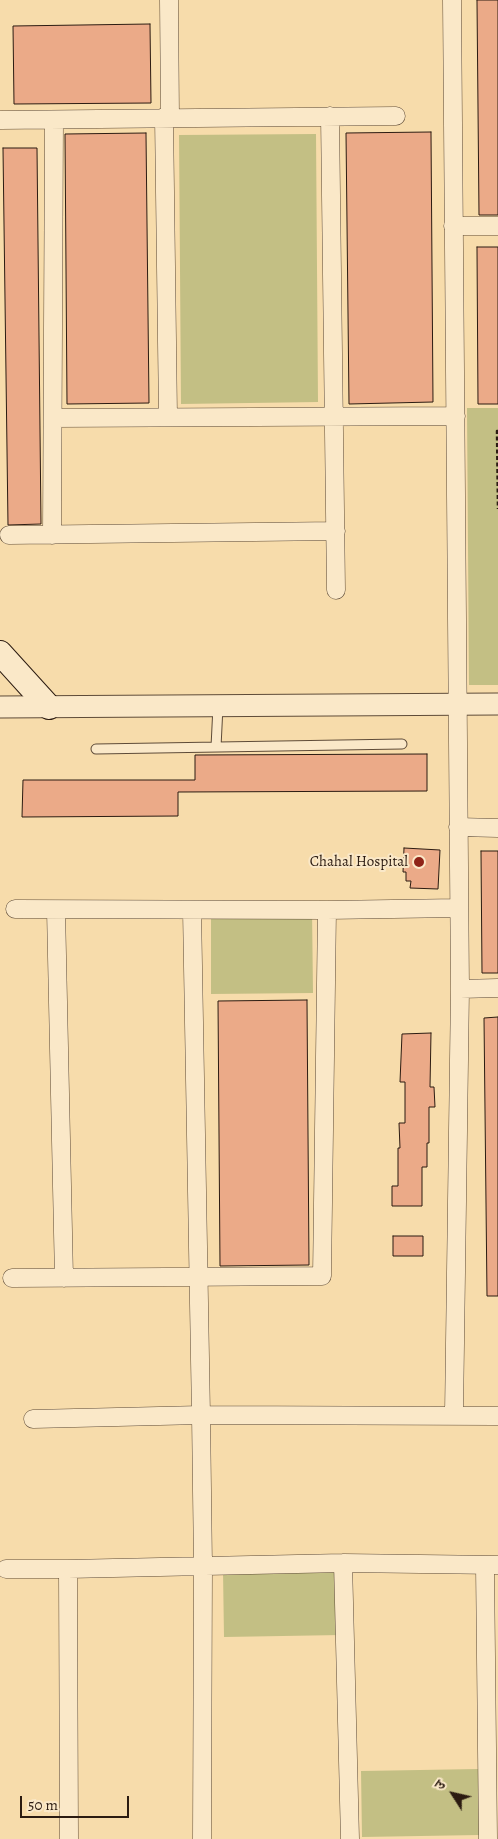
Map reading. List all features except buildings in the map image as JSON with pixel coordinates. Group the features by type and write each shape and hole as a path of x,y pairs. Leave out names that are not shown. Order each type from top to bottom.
{"main road":[{"path":"0,653 49,707"}],"street":[{"path":"168,416 167,117 169,0"},
{"path":"452,0 460,988 454,1414"},
{"path":"330,116 336,590"},
{"path":"0,120 396,116"},
{"path":"52,535 54,120"},
{"path":"453,226 498,226"},
{"path":"54,418 456,416"},
{"path":"8,536 336,531"},
{"path":"0,707 498,704"},
{"path":"458,827 494,824"},
{"path":"15,910 458,908"},
{"path":"56,910 64,1278"},
{"path":"192,910 203,1566 202,1839"},
{"path":"12,1278 322,1276 327,910"},
{"path":"460,988 498,988"},
{"path":"33,1419 201,1414 454,1414 498,1416"},
{"path":"343,1563 350,1839"},
{"path":"6,1569 343,1563 491,1565 488,1839"},
{"path":"68,1569 69,1839"}],"lane":[{"path":"216,747 218,706"},
{"path":"96,749 402,744"}],"path":[{"path":"498,431 498,509"}],"shaded area":[{"path":"316,134 318,402 181,404 179,135"},
{"path":"467,408 498,408 498,685 469,685"},
{"path":"312,910 313,993 211,994 211,912"},
{"path":"340,1569 341,1635 224,1637 223,1571"},
{"path":"479,1769 479,1835 362,1837 361,1771"}],"place":[{"name":"Chahal Hospital","path":"419,862"}]}
